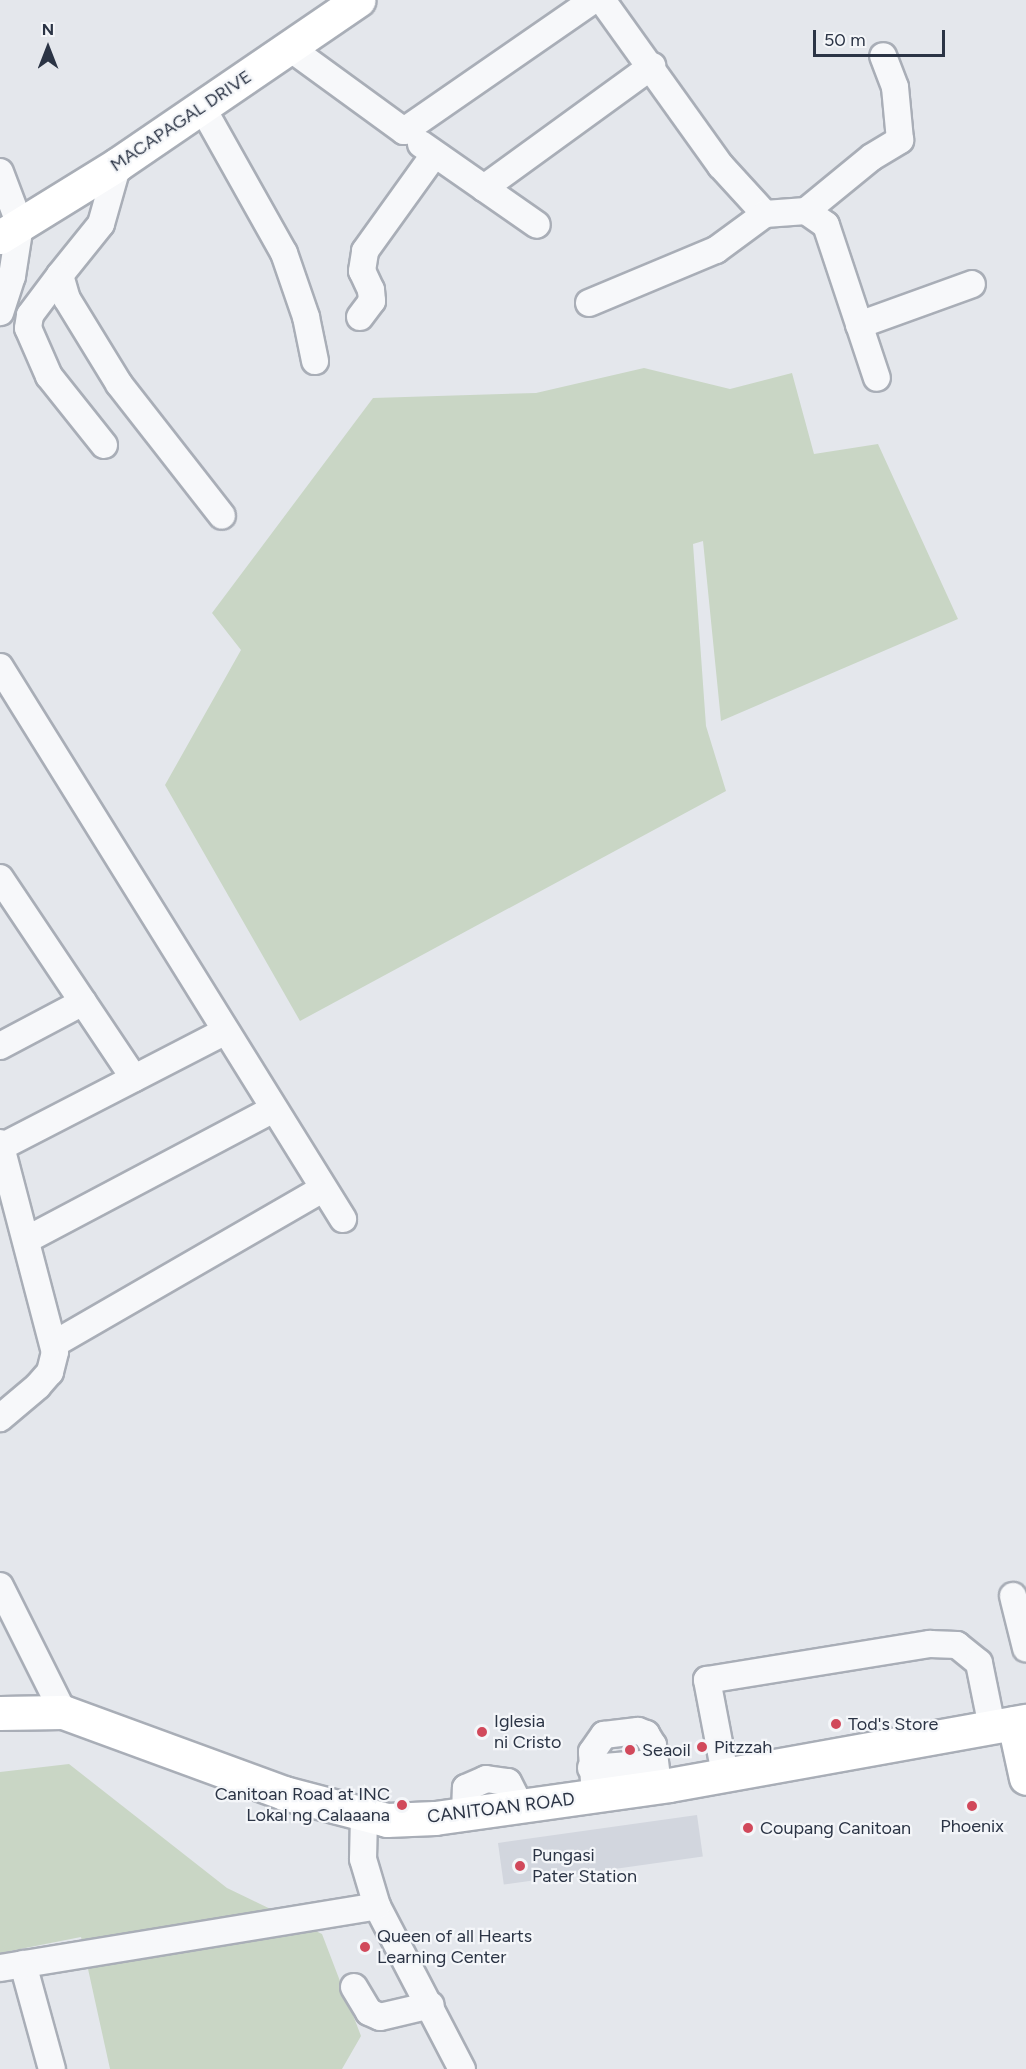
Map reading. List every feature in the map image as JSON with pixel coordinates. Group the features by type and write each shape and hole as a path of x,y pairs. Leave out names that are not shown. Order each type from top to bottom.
{"main road":[{"name":"MACAPAGAL DRIVE","path":"10,231 117,164 358,0"},
{"name":"CANITOAN ROAD","path":"0,1713 63,1712 284,1793 364,1816 408,1820 520,1806 593,1782 656,1774 725,1774 1011,1724"},
{"path":"1011,1724 1026,1778"}],"street":[{"path":"404,131 593,0"},
{"path":"602,0 652,66 721,166 765,214"},
{"path":"290,48 434,155 537,225"},
{"path":"589,303 716,250 765,214 806,211 872,157 900,141 895,87 883,56"},
{"path":"484,188 652,66"},
{"path":"202,107 284,253 306,317 315,361"},
{"path":"360,317 372,301 371,290 362,271 365,251 434,155"},
{"path":"104,445 49,376 28,328 37,304 101,224 117,164"},
{"path":"0,172 10,231 12,276 0,312"},
{"path":"806,211 826,225 877,378"},
{"path":"60,275 67,299 119,384 222,516"},
{"path":"860,325 972,284"},
{"path":"0,667 224,1032 343,1219"},
{"path":"0,878 134,1078"},
{"path":"0,1046 83,1002"},
{"path":"0,1418 50,1372 54,1360 54,1344 28,1239 0,1145 224,1032"},
{"path":"28,1239 274,1109"},
{"path":"54,1344 323,1189"},
{"path":"0,1586 63,1712"},
{"path":"1013,1596 1026,1648"},
{"path":"725,1774 707,1680 930,1644 957,1645 979,1663 1011,1724"},
{"path":"593,1782 592,1752 604,1735 638,1731 650,1738 656,1774"},
{"path":"364,1816 363,1858 377,1906 431,2005 462,2069"},
{"path":"52,2069 12,1966 377,1906"},
{"path":"354,1987 364,2006 380,2017 431,2005"}],"shaded area":[{"path":"697,1815 703,1857 504,1885 498,1843"}],"green space":[{"path":"644,368 730,389 792,373 814,454 878,444 958,619 721,721 703,541 693,544 706,726 726,791 300,1021 165,785 241,650 212,613 373,398 536,393"},
{"path":"69,1764 227,1888 322,1934 361,2036 342,2069 110,2069 81,1937 0,1953 0,1772"}],"place":[{"name":"Tod's Store","path":"836,1724"},
{"name":"Iglesia ni Cristo","path":"482,1732"},
{"name":"Pitzzah","path":"702,1747"},
{"name":"Seaoil","path":"630,1750"},
{"name":"Canitoan Road at INC Lokal ng Calaaana","path":"402,1805"},
{"name":"Phoenix","path":"972,1806"},
{"name":"Coupang Canitoan","path":"748,1828"},
{"name":"Pungasi Pater Station","path":"520,1866"},
{"name":"Queen of all Hearts Learning Center","path":"365,1947"}]}
